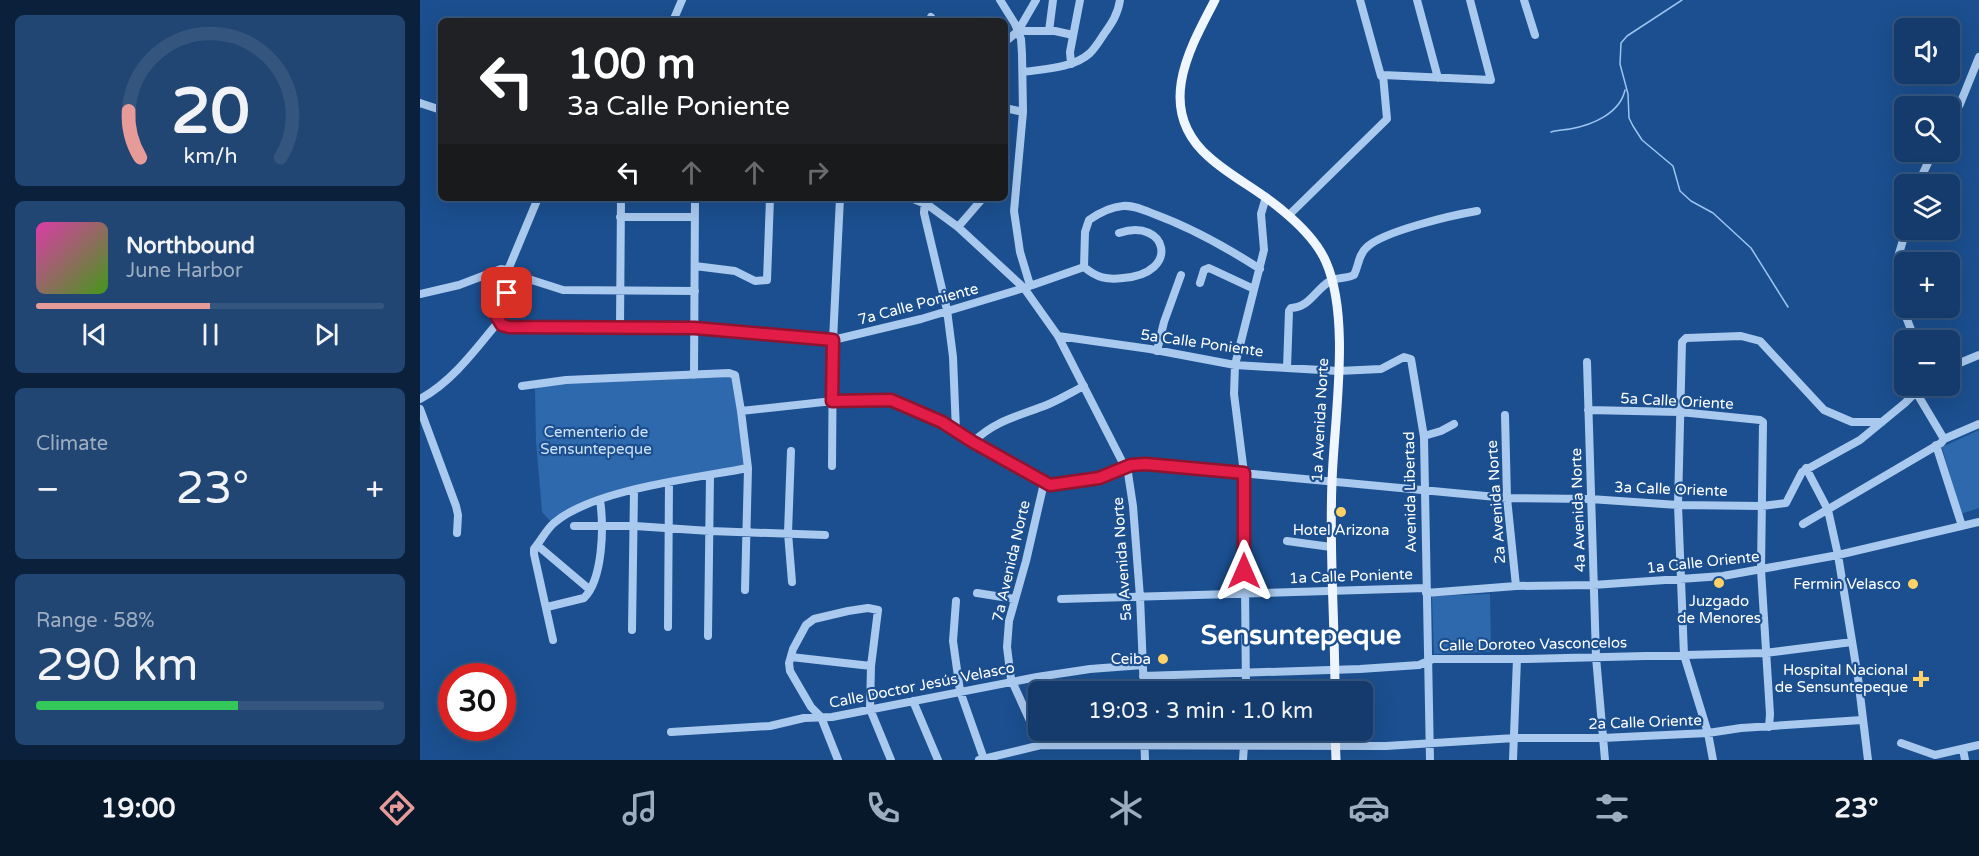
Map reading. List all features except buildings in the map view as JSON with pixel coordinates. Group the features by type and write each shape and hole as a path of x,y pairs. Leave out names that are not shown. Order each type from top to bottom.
{"main road":[{"name":"1a Avenida Norte","path":"1215,0 1192,45 1183,70 1179,92 1182,114 1189,132 1207,156 1266,197 1307,233 1322,253 1333,279 1338,340 1332,483 1335,681"},
{"path":"1335,741 1336,760"}],"street":[{"path":"674,18 682,0"},
{"name":"5a Avenida Norte","path":"1000,0 1018,31 1023,72 1023,112 1012,180 1015,224 1027,287 1058,336 1128,473 1140,597 1143,681"},
{"path":"1008,39 1018,31 1036,0"},
{"path":"1049,32 1053,0"},
{"path":"1071,64 1073,35 1080,0"},
{"path":"1023,72 1071,64 1085,57 1095,47 1117,15 1120,0"},
{"path":"1360,0 1380,76 1491,80 1470,0"},
{"path":"1417,0 1438,78"},
{"path":"1524,0 1535,35"},
{"path":"1018,31 1073,35"},
{"path":"1960,104 1979,57"},
{"path":"1289,215 1387,119 1383,75"},
{"path":"420,103 438,109"},
{"path":"1008,109 1023,112"},
{"path":"1246,681 1244,473 1234,394 1235,365 1264,250 1261,214 1266,197"},
{"path":"508,270 537,201"},
{"path":"620,328 621,201"},
{"path":"694,375 695,201"},
{"path":"695,266 735,271 755,280 767,280 770,201"},
{"path":"832,466 833,340 840,201"},
{"path":"925,201 924,213 947,310 953,357 956,430"},
{"path":"926,201 1027,287"},
{"path":"958,227 980,201"},
{"path":"1119,233 1130,229 1147,231 1161,244 1159,261 1151,272 1130,278 1108,279 1098,277 1084,267 1085,232 1089,220 1108,210 1123,206 1136,207 1196,232 1228,248 1260,269"},
{"path":"1287,368 1291,308 1305,305 1333,279 1348,278 1353,275 1358,260 1370,244 1428,222 1477,212"},
{"path":"620,217 695,217"},
{"path":"1903,240 1898,257 1896,291 1911,330"},
{"name":"7a Calle Poniente","path":"499,321 502,325 509,327 695,328 833,340 921,319 1084,267"},
{"path":"1200,283 1204,270 1209,268 1254,289"},
{"path":"420,294 459,285 501,270 508,270 562,291 695,291"},
{"path":"420,399 434,392 450,377 499,321 498,310 516,275"},
{"path":"1157,351 1164,322 1182,275"},
{"name":"5a Calle Poniente","path":"1058,336 1235,365 1338,371 1381,369 1404,357 1411,359"},
{"path":"1713,760 1708,733 1684,655 1678,505 1682,342 1686,338 1741,336 1760,341 1824,410 1852,422 1882,422"},
{"path":"1960,363 1979,355"},
{"name":"Avenida Libertad","path":"1411,359 1424,436 1430,760"},
{"name":"4a Avenida Norte","path":"1587,362 1596,657 1605,760"},
{"path":"522,386 566,380 733,374 736,379 748,468 745,590"},
{"path":"973,442 986,430 1001,421 1050,403 1084,386"},
{"path":"1868,760 1838,555 1828,510 1806,468 1851,446 1882,422 1910,396"},
{"path":"1921,396 1944,439"},
{"path":"741,411 832,401 891,400 942,422 1044,483"},
{"path":"420,409 456,506 458,515 456,532"},
{"name":"5a Calle Oriente","path":"1588,410 1680,412 1760,420 1763,422 1762,506"},
{"name":"2a Avenida Norte","path":"1505,415 1507,498 1516,586"},
{"path":"1424,436 1454,424"},
{"path":"1803,524 1944,439 1979,424"},
{"path":"1936,445 1962,526"},
{"path":"791,451 788,533 792,582"},
{"name":"3a Calle Oriente","path":"1044,483 1056,486 1080,482 1146,464 1507,498 1762,506 1786,503 1798,476 1806,468"},
{"path":"553,640 534,554 537,544 561,518 600,500 634,490 748,468"},
{"path":"708,636 710,476"},
{"path":"668,627 669,482"},
{"name":"7a Avenida Norte","path":"1041,745 1011,681 1007,647 1009,621 1044,483"},
{"path":"632,630 634,490"},
{"path":"547,607 584,598 593,584 598,572 600,500"},
{"path":"1762,506 1761,570 1769,727"},
{"name":"1a Calle Oriente","path":"1426,590 1593,585 1724,576 1838,555 1979,522"},
{"path":"574,526 669,527 710,531 825,534"},
{"path":"1287,541 1332,547"},
{"path":"537,544 589,589"},
{"name":"1a Calle Poniente","path":"1061,599 1244,592 1426,590"},
{"path":"977,593 1015,599"},
{"path":"956,601 953,641 960,691 982,759"},
{"path":"838,760 821,717 811,708 790,671 789,663 793,649 806,625 814,619 868,608 879,610 871,666 870,709 891,760"},
{"name":"Calle Doroteo Vasconcelos","path":"1143,676 1335,670 1419,665 1427,660 1765,653 1852,642"},
{"path":"791,657 871,666"},
{"path":"1513,760 1517,659"},
{"name":"Calle Doctor Jesús Velasco","path":"671,732 770,726 804,717 832,717 1011,681 1090,669 1143,665"},
{"path":"914,701 938,760"},
{"name":"2a Calle Oriente","path":"982,759 1041,745 1144,747 1429,745 1515,738 1602,738 1708,733 1862,720"},
{"path":"1144,741 1145,760"},
{"path":"1244,760 1245,741"},
{"path":"1901,743 1935,755 1979,745"},
{"path":"1963,749 1965,760"}],"green space":[{"name":"Cementerio de Sensuntepeque","path":"733,374 747,467 617,495 553,524 542,512 536,441 535,388 570,382"},
{"path":"1979,430 1979,508 1961,514 1942,447"},
{"path":"1490,594 1491,652 1434,654 1432,596"}],"waterway":[{"path":"1682,0 1627,36 1621,43 1620,64 1628,94 1629,118 1642,140 1673,166 1680,191 1691,201 1713,213 1751,248 1788,307"},
{"path":"1551,132 1579,127 1604,117 1618,105 1625,90"}],"place":[{"name":"Hotel Arizona","path":"1341,512"},
{"name":"Juzgado de Menores","path":"1719,583"},
{"name":"Fermin Velasco","path":"1913,584"},
{"name":"Ceiba","path":"1163,659"},
{"name":"Hospital Nacional de Sensuntepeque","path":"1921,679"}],"district":[{"name":"Sensuntepeque","path":"1301,635"}],"route":[{"path":"507,293 497,317 502,325 509,327 695,328 833,340 832,401 891,400 942,422 1050,485 1063,485 1099,478 1131,465 1146,464 1244,473 1244,571"}]}
